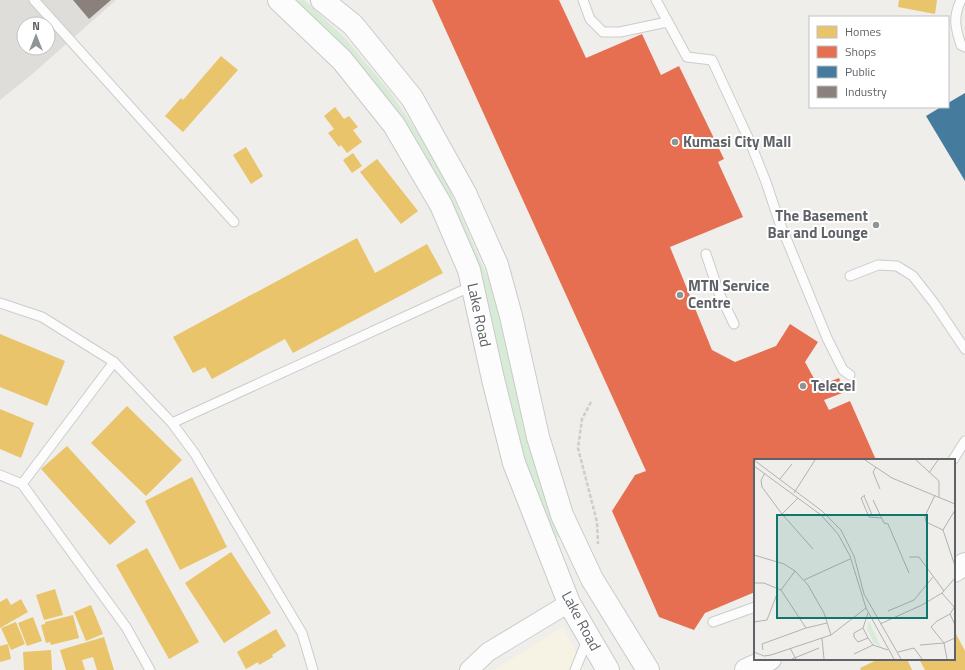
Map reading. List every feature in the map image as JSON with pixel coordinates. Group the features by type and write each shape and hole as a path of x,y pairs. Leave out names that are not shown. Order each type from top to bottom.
{"main road":[{"name":"Lake Road","path":"278,0 342,60 394,125 441,204 469,270 493,379 514,463 569,603 608,670"},
{"name":"Lake Road","path":"322,0 353,25 412,98 465,193 497,265 511,316 538,437 562,516 592,579 648,670"},
{"path":"955,570 965,564"},
{"path":"746,670 768,660"}],"street":[{"path":"469,670 488,652 569,603"}],"lane":[{"path":"34,0 234,222"},
{"path":"583,0 590,19 603,32 620,32 667,22"},
{"path":"656,0 687,56 712,60 750,142 766,182 779,221 827,338 843,370 850,375"},
{"path":"960,0 956,10 955,29 961,45 965,47"},
{"path":"706,254 719,293 734,324"},
{"path":"850,276 878,265 897,266 913,276 934,303 965,349"},
{"path":"172,423 472,285"},
{"path":"0,303 42,317 114,362 172,423 195,454 302,633 314,670"},
{"path":"22,484 114,362"},
{"path":"955,459 965,441"},
{"path":"0,475 22,484 126,627 150,670"},
{"path":"713,622 754,606"},
{"path":"575,670 588,636"}],"path":[{"path":"591,402 582,418 578,448 597,522 598,551"}],"shaded area":[{"path":"0,0 116,0 56,53 56,16 16,16 16,56 53,56 0,100"},
{"path":"563,627 584,670 494,670"}],"green space":[{"path":"291,0 304,0 345,38 390,92 422,139 447,183 488,278 505,324 531,454 560,537 554,537 527,468 436,179"}],"building: Homes":[{"path":"899,0 937,0 935,14 898,7"},
{"path":"221,56 238,70 183,132 165,116 181,98 183,100"},
{"path":"335,107 344,119 349,116 358,127 353,130 362,142 347,153 341,145 339,147 328,133 334,129 324,116"},
{"path":"246,147 263,176 251,184 233,155"},
{"path":"353,153 362,166 352,173 343,160"},
{"path":"377,159 418,211 401,224 360,172"},
{"path":"357,238 375,273 427,244 443,273 293,353 285,339 212,379 205,367 193,373 173,337"},
{"path":"0,334 65,361 47,406 0,387"},
{"path":"127,406 182,460 146,496 91,443"},
{"path":"0,409 34,423 21,458 0,449"},
{"path":"67,446 136,522 110,545 41,469"},
{"path":"192,477 227,547 180,570 145,501"},
{"path":"147,548 199,642 169,659 116,565"},
{"path":"231,552 271,613 224,643 185,583"},
{"path":"55,589 63,615 44,620 36,595"},
{"path":"7,598 11,605 21,599 28,612 0,628 0,602"},
{"path":"91,605 103,634 86,641 74,612"},
{"path":"73,615 79,638 51,645 50,642 46,643 41,625 45,624 45,622"},
{"path":"33,617 42,641 27,646 18,623"},
{"path":"16,622 25,644 11,650 1,628"},
{"path":"276,629 286,646 272,655 273,657 259,665 258,662 246,669 237,652"},
{"path":"955,632 965,651 965,670 925,670 920,660 955,660"},
{"path":"104,637 114,670 97,670 93,657 82,660 85,670 66,670 60,650"},
{"path":"8,644 11,659 0,662 0,646"},
{"path":"51,650 52,670 24,670 23,652"},
{"path":"877,660 907,660 912,670 861,670 860,668"}],"building: Shops":[{"path":"432,0 559,0 586,58 642,34 661,75 679,66 724,159 718,162 743,217 670,247 712,350 735,362 776,346 790,324 818,342 805,362 818,386 839,378 845,392 824,400 829,410 850,401 876,459 754,459 754,592 705,613 694,630 659,617 612,511 635,475 646,471"}],"building: Public":[{"path":"965,93 965,181 926,116 939,108 949,108 949,102"}],"building: Industry":[{"path":"73,0 111,0 89,19"}],"place":[{"name":"Kumasi City Mall","path":"675,142"},
{"name":"The Basement Bar and Lounge","path":"876,225"},
{"name":"MTN Service Centre","path":"680,295"},
{"name":"Telecel","path":"803,386"}]}
